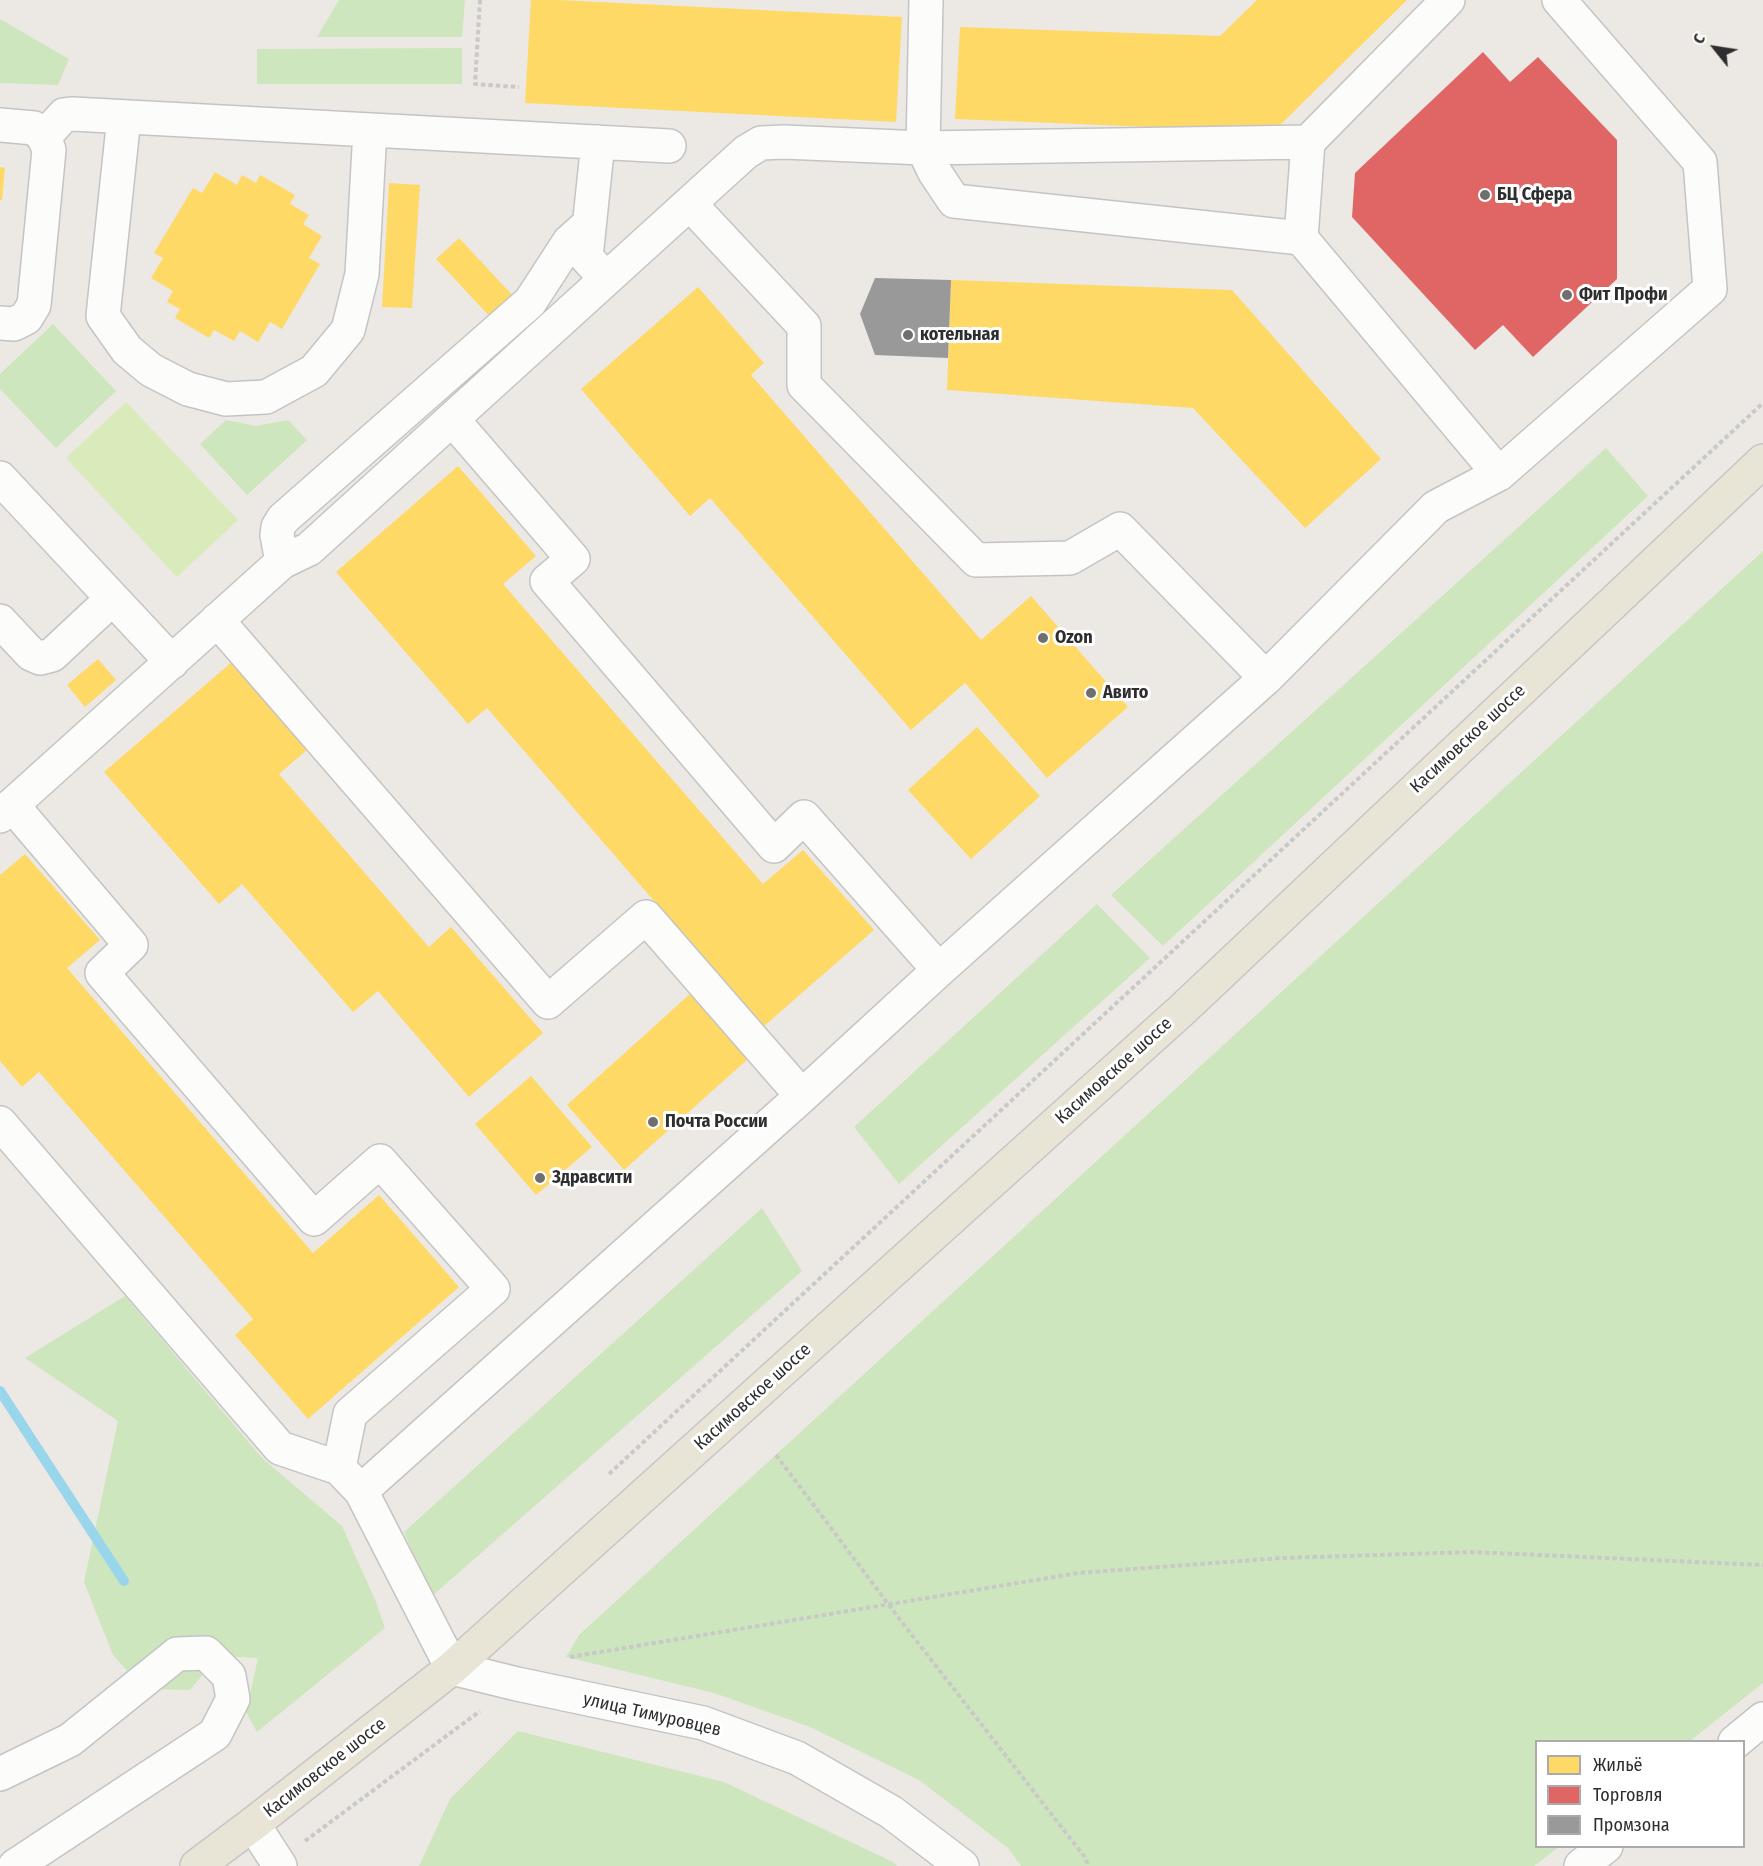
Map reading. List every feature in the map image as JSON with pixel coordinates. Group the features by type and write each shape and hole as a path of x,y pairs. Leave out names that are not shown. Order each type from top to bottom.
{"main road":[{"name":"Касимовское шоссе","path":"196,1866 452,1668 1183,1009 1763,461"}],"street":[{"path":"926,0 923,148 934,171 954,201 1301,238 1499,474"},
{"path":"1301,238 1308,142 1448,0"},
{"path":"350,1479 801,1096 1266,678 1436,507 1499,474 1710,289 1700,162 1558,0"},
{"path":"44,137 64,115 669,146"},
{"path":"124,117 103,316 127,350 151,370 188,389 226,399 266,397 314,371 348,330 362,274 370,130"},
{"path":"0,125 34,128 44,137 49,150 34,305 26,318 14,324 0,323"},
{"path":"598,142 586,257 606,279"},
{"path":"452,1668 350,1479 350,1414 493,1289 380,1161 314,1219 102,973 131,945 6,810 282,562 309,549 746,152 761,143 923,148 1308,142"},
{"path":"690,204 804,326 804,385 976,560 1070,558 1120,529 1266,678"},
{"path":"282,562 277,535 278,527 283,519 530,303 569,242 590,224"},
{"path":"452,419 573,559 547,581 774,846 804,817 939,970"},
{"path":"0,478 172,662"},
{"path":"0,621 31,654 40,658 52,655 112,599"},
{"path":"218,620 548,1002 646,917 801,1096"},
{"path":"0,1123 280,1448 350,1479"},
{"path":"0,1774 70,1740 177,1654 206,1653 229,1676 233,1699 215,1734 15,1866"},
{"name":"улица Тимуровцев","path":"452,1668 703,1723 797,1758 891,1812 962,1866"},
{"path":"1738,1740 1763,1719"},
{"path":"253,1824 279,1864"},
{"path":"1581,1866 1604,1848"}],"path":[{"path":"480,0 475,84 519,87"},
{"path":"603,1480 1763,403"},
{"path":"776,1455 888,1604 1084,1856 1089,1866"},
{"path":"566,1657 1078,1573 1281,1558 1472,1552 1763,1565"},
{"path":"279,1864 517,1684"}],"green space":[{"path":"339,0 465,0 462,37 317,37"},
{"path":"0,19 69,59 58,85 0,83"},
{"path":"462,48 462,84 257,84 257,49"},
{"path":"53,324 116,391 56,448 0,389 0,374"},
{"path":"126,402 238,520 177,577 66,458"},
{"path":"226,420 256,426 288,420 307,440 247,495 200,444"},
{"path":"1606,448 1648,496 1163,946 1111,895"},
{"path":"1763,551 1763,1683 1691,1740 1535,1740 1535,1848 1558,1848 1534,1866 1021,1866 1008,1848 919,1780 810,1727 714,1693 566,1657 579,1635"},
{"path":"1097,904 1150,958 899,1184 854,1127"},
{"path":"762,1208 802,1271 431,1597 404,1532"},
{"path":"125,1296 262,1458 342,1526 376,1602 385,1628 257,1732 246,1712 258,1658 218,1656 190,1690 143,1689 113,1655 84,1582 118,1421 25,1358"},
{"path":"518,1731 724,1782 893,1862 897,1866 419,1866 450,1799"}],"building: Жильё":[{"path":"531,0 902,17 896,122 525,103"},
{"path":"1257,0 1407,0 1273,132 955,119 960,27 1220,36"},
{"path":"0,167 5,168 2,200 0,200"},
{"path":"215,172 237,185 242,175 256,183 260,175 295,195 290,204 309,215 303,224 322,236 309,258 320,264 282,329 270,322 258,342 240,331 234,341 214,330 209,338 175,318 180,309 167,302 173,291 151,278 163,258 154,253 193,188 202,193"},
{"path":"389,183 420,185 412,308 382,307"},
{"path":"459,238 516,299 493,320 436,259"},
{"path":"951,280 1232,290 1381,459 1305,528 1193,408 947,390"},
{"path":"698,287 764,363 751,375 981,640 1031,596 1128,707 1047,778 965,683 911,730 710,498 690,516 581,389"},
{"path":"458,466 536,556 503,584 763,884 803,850 874,930 763,1027 487,708 468,724 336,572"},
{"path":"98,659 116,680 85,707 67,685"},
{"path":"233,661 308,749 279,774 429,947 451,927 543,1033 469,1097 378,991 353,1012 242,884 219,904 104,772"},
{"path":"977,727 1040,796 971,859 908,790"},
{"path":"25,854 100,940 67,968 313,1253 379,1195 459,1287 308,1419 235,1335 253,1319 39,1072 22,1087 0,1061 0,875"},
{"path":"691,993 749,1058 624,1170 567,1105"},
{"path":"531,1076 592,1147 536,1195 475,1124"}],"building: Торговля":[{"name":"БЦ Сфера","path":"1483,52 1510,82 1538,57 1617,140 1617,279 1533,357 1503,325 1475,350 1352,217 1355,173"}],"building: Промзона":[{"name":"котельная","path":"875,278 951,280 948,358 875,355 860,314"}],"waterway":[{"path":"0,1391 124,1581"}],"place":[{"name":"БЦ Сфера","path":"1485,195"},
{"name":"Фит Профи","path":"1567,295"},
{"name":"котельная","path":"908,335"},
{"name":"Ozon","path":"1043,638"},
{"name":"Авито","path":"1091,693"},
{"name":"Почта России","path":"653,1122"},
{"name":"Здравсити","path":"540,1178"}]}
